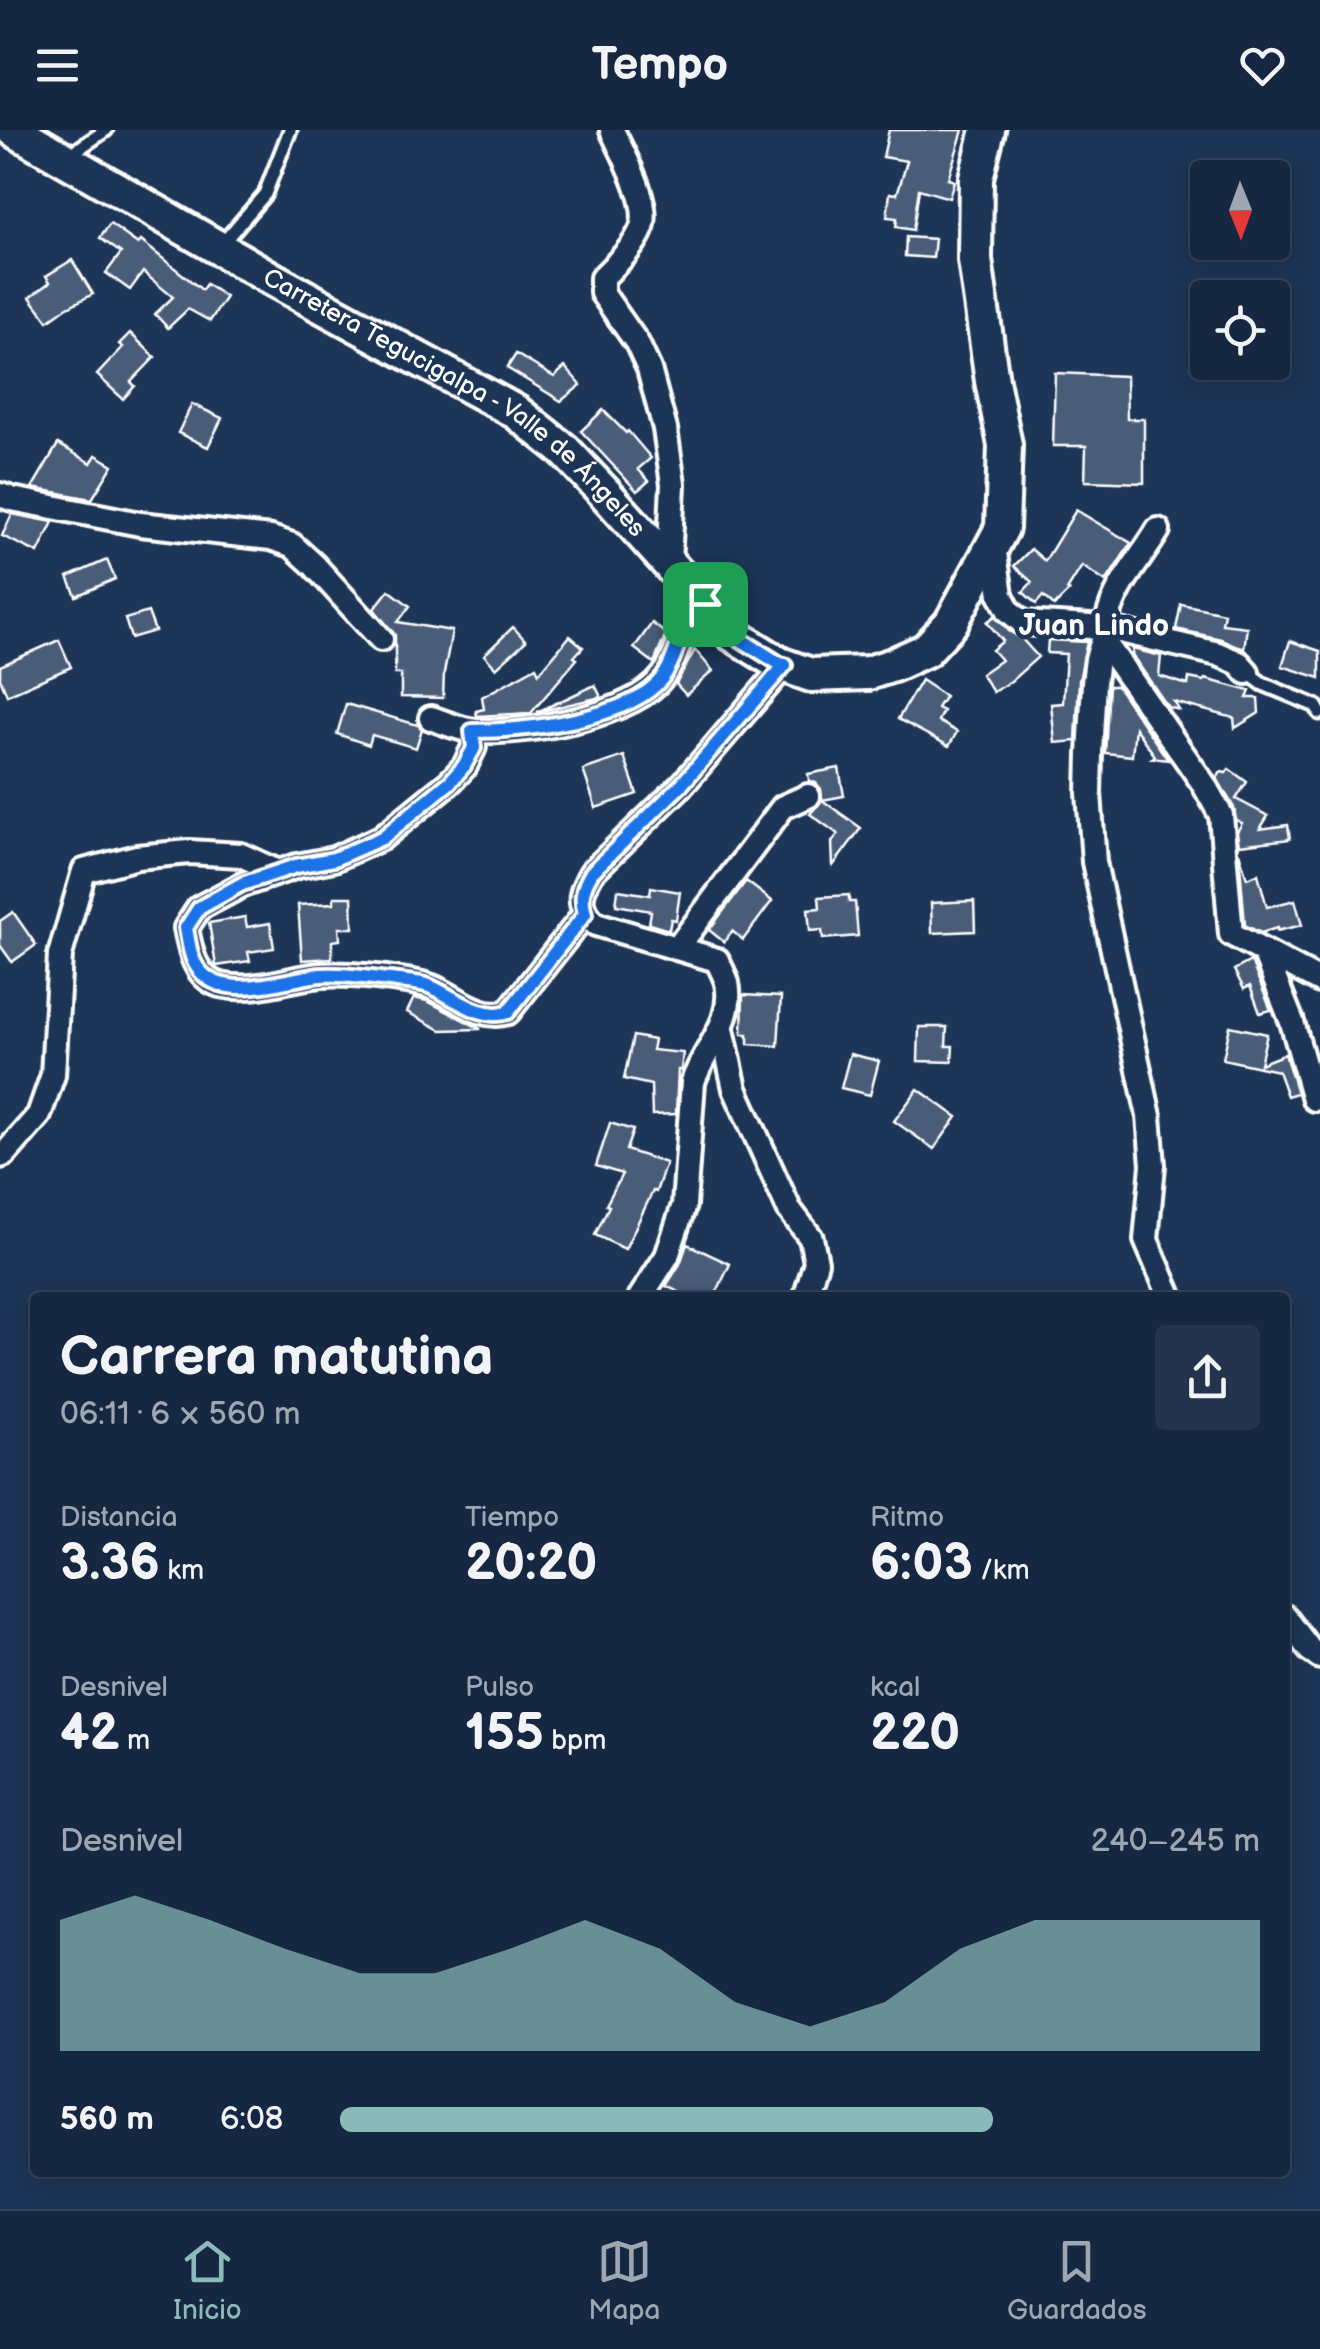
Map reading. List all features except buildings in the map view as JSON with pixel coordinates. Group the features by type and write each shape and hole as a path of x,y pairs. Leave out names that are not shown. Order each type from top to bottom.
{"main road":[{"name":"Carretera Tegucigalpa - Valle de Ángeles","path":"14,130 516,412 565,451 732,634 780,664 812,674 868,673 926,650 952,623 1002,528 1004,445 975,260 976,178 988,130"}],"street":[{"path":"612,130 638,186 644,224 631,248 602,278 602,294 638,343 665,429 673,484 669,564"},
{"path":"0,495 140,524 272,538 292,545 381,639"},
{"path":"1158,530 1128,574 1110,610 1097,659 1089,793 1094,862 1149,1116 1153,1165 1146,1240 1168,1292"},
{"path":"994,546 1001,594 1009,611 1023,624 1218,654 1247,672"},
{"path":"431,718 472,731 548,727 628,704 649,692 663,676 687,623 705,604"},
{"path":"1106,634 1221,815 1231,934 1320,981"},
{"path":"644,1292 666,1256 684,1205 693,1082 698,1065 722,1030 727,984 717,960 596,924 585,914 580,900 592,872 682,784 785,665"},
{"path":"472,731 474,748 464,766 382,838 347,854 242,884 199,908 186,928 190,952 200,972 217,984 254,987 344,974 424,984 498,1016 508,1012 585,914"},
{"path":"678,947 783,806 808,796"},
{"path":"0,1156 39,1115 53,1075 60,955 84,871 137,857 190,852 242,855 278,872"},
{"path":"1264,952 1292,1022 1314,1099"},
{"path":"722,1030 734,1089 788,1209 810,1238 816,1262 808,1292"},
{"path":"1290,1624 1320,1657"}],"lane":[{"path":"64,159 106,130"},
{"path":"218,248 265,194 290,130"},
{"path":"1247,672 1262,684 1316,706 1320,713"}],"district":[{"name":"Juan Lindo","path":"1094,626"}],"route":[{"path":"705,604 732,634 785,665 682,784 592,872 580,900 585,914 508,1012 498,1016 486,1014 424,984 344,974 254,987 217,984 200,972 190,952 186,928 199,908 242,884 296,866 334,859 382,838 464,766 474,748 472,731 548,727 628,704 649,692 676,654 687,623 705,604"}]}
